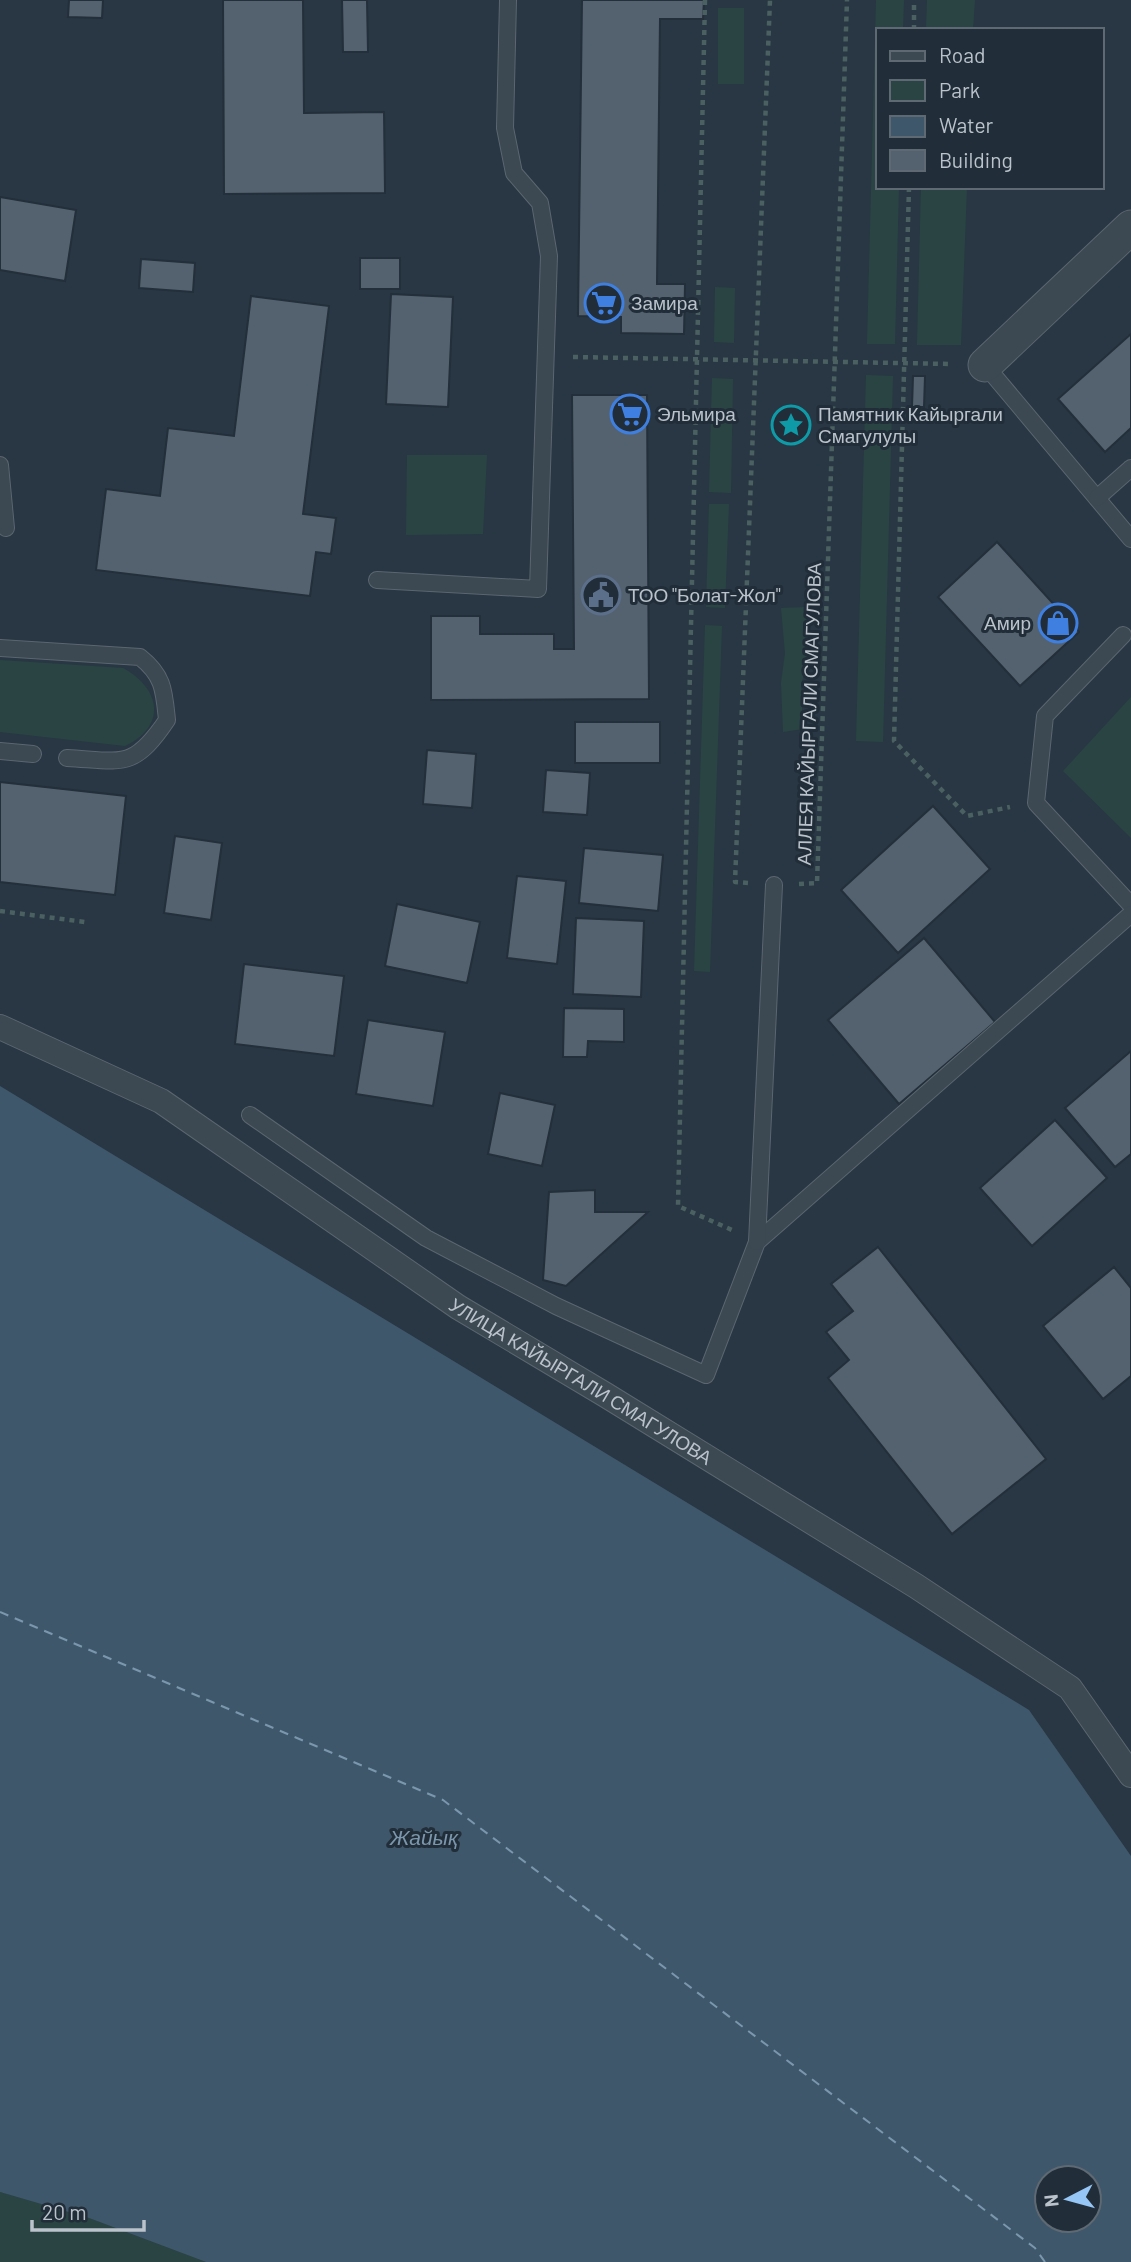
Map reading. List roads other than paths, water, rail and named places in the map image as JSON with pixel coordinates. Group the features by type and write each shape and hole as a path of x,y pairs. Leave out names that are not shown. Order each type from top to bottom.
{"street":[{"path":"985,365 1131,227"},
{"name":"УЛИЦА КАЙЫРГАЛИ СМАГУЛОВА","path":"0,1027 161,1101 458,1307 625,1406 916,1586 1070,1688 1131,1775"}],"lane":[{"path":"377,580 538,589 549,256 540,203 514,173 505,128 508,0"},
{"path":"985,365 1131,539"},
{"path":"0,465 6,528"},
{"path":"1097,498 1131,468"},
{"path":"1123,635 1045,716 1035,803 1131,905"},
{"path":"0,648 140,657 155,669 164,692 167,720 153,741 140,754 122,761 67,758"},
{"path":"0,751 33,754"},
{"path":"250,1115 426,1238 556,1306 706,1375 757,1242 774,885"},
{"path":"757,1242 1131,914"}],"water":[{"name":"Жайық","path":"0,1086 1029,1710 1131,1856 1131,2262 206,2262 89,2218 0,2192"}],"place":[{"name":"Замира","path":"604,303"},
{"name":"Эльмира","path":"630,414"},
{"name":"Памятник Кайыргали Смагулулы","path":"791,425"},
{"name":"ТОО \"Болат-Жол\"","path":"601,595"},
{"name":"Амир","path":"1058,623"}]}
